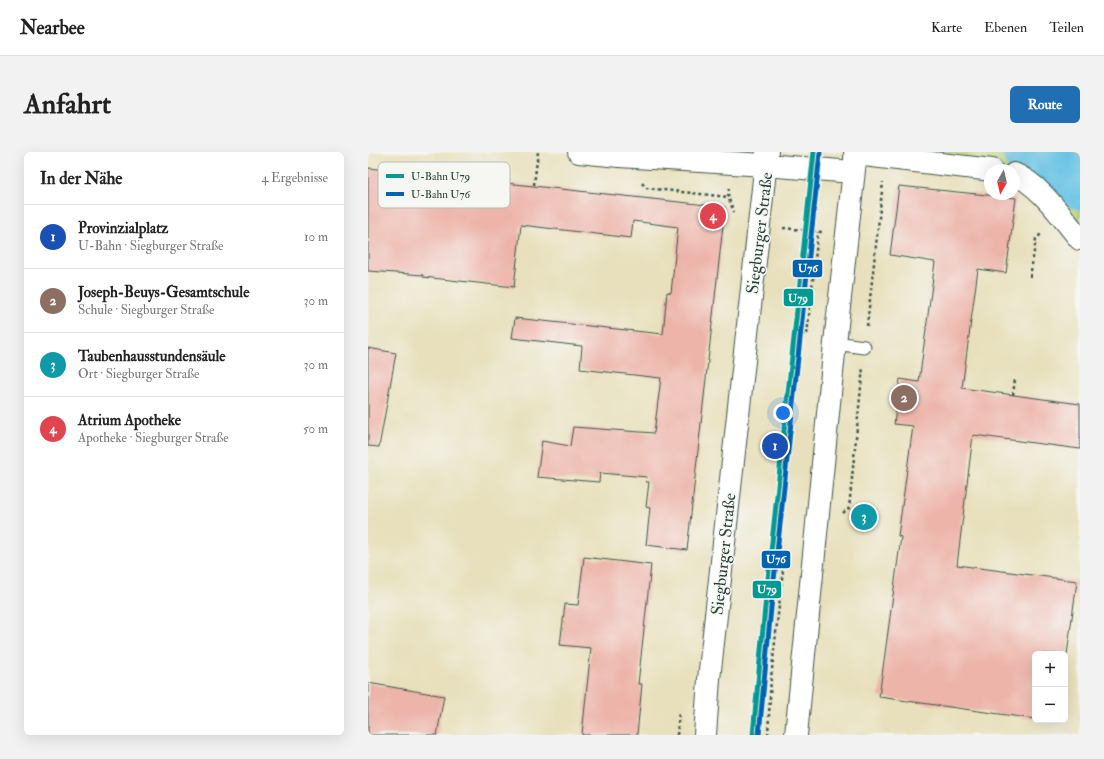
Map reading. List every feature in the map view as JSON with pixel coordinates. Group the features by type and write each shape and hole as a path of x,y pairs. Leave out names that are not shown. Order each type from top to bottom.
{"main road":[{"path":"579,152 619,156 766,158"},
{"name":"Siegburger Straße","path":"705,735 709,680 766,158 855,160 886,157 984,169"},
{"path":"796,735 835,343 855,160"},
{"path":"1020,176 1035,186 1080,239"}],"lane":[{"path":"835,343 864,347"}],"path":[{"path":"534,185 538,152"},
{"path":"864,347 886,157"},
{"path":"759,226 847,235"},
{"path":"802,334 807,335 818,232"},
{"path":"1030,277 1036,239"},
{"path":"1013,395 1015,379"},
{"path":"768,735 771,678 784,561 779,559"}],"green space":[{"path":"907,152 1080,152 1080,231 1020,176 1020,164 984,164 984,168"}],"building":[{"path":"368,168 378,169 378,208 510,208 510,184 725,207 687,550 646,545 650,508 646,507 649,482 646,482 647,477 600,473 599,482 537,477 542,441 570,446 573,427 654,433 661,378 580,369 582,346 512,338 515,318 663,334 667,292 671,293 678,227 633,221 631,238 521,225 514,287 423,277 423,275 368,271"},
{"path":"899,186 984,195 984,200 1016,200 1006,273 978,269 962,388 1080,404 1080,449 973,435 957,565 1077,581 1067,651 1032,651 1032,719 879,697 901,537 898,536 913,426 894,424 900,379 919,382 935,262 890,255"},
{"path":"368,348 396,353 379,447 368,446"},
{"path":"584,557 651,565 638,684 642,684 637,735 582,735 591,648 560,645 565,604 578,605"},
{"path":"368,683 444,696 437,735 368,735"}],"waterway":[{"path":"1027,152 1080,185"}],"metro line":[{"name":"U79","path":"753,735 765,607 814,152"},
{"name":"U76","path":"759,735 771,608 820,153"}],"place":[{"name":"Atrium Apotheke","path":"713,216"},
{"name":"Joseph-Beuys-Gesamtschule","path":"904,398"},
{"name":"Provinzialplatz","path":"775,446"},
{"name":"Taubenhausstundensäule","path":"864,517"}]}
